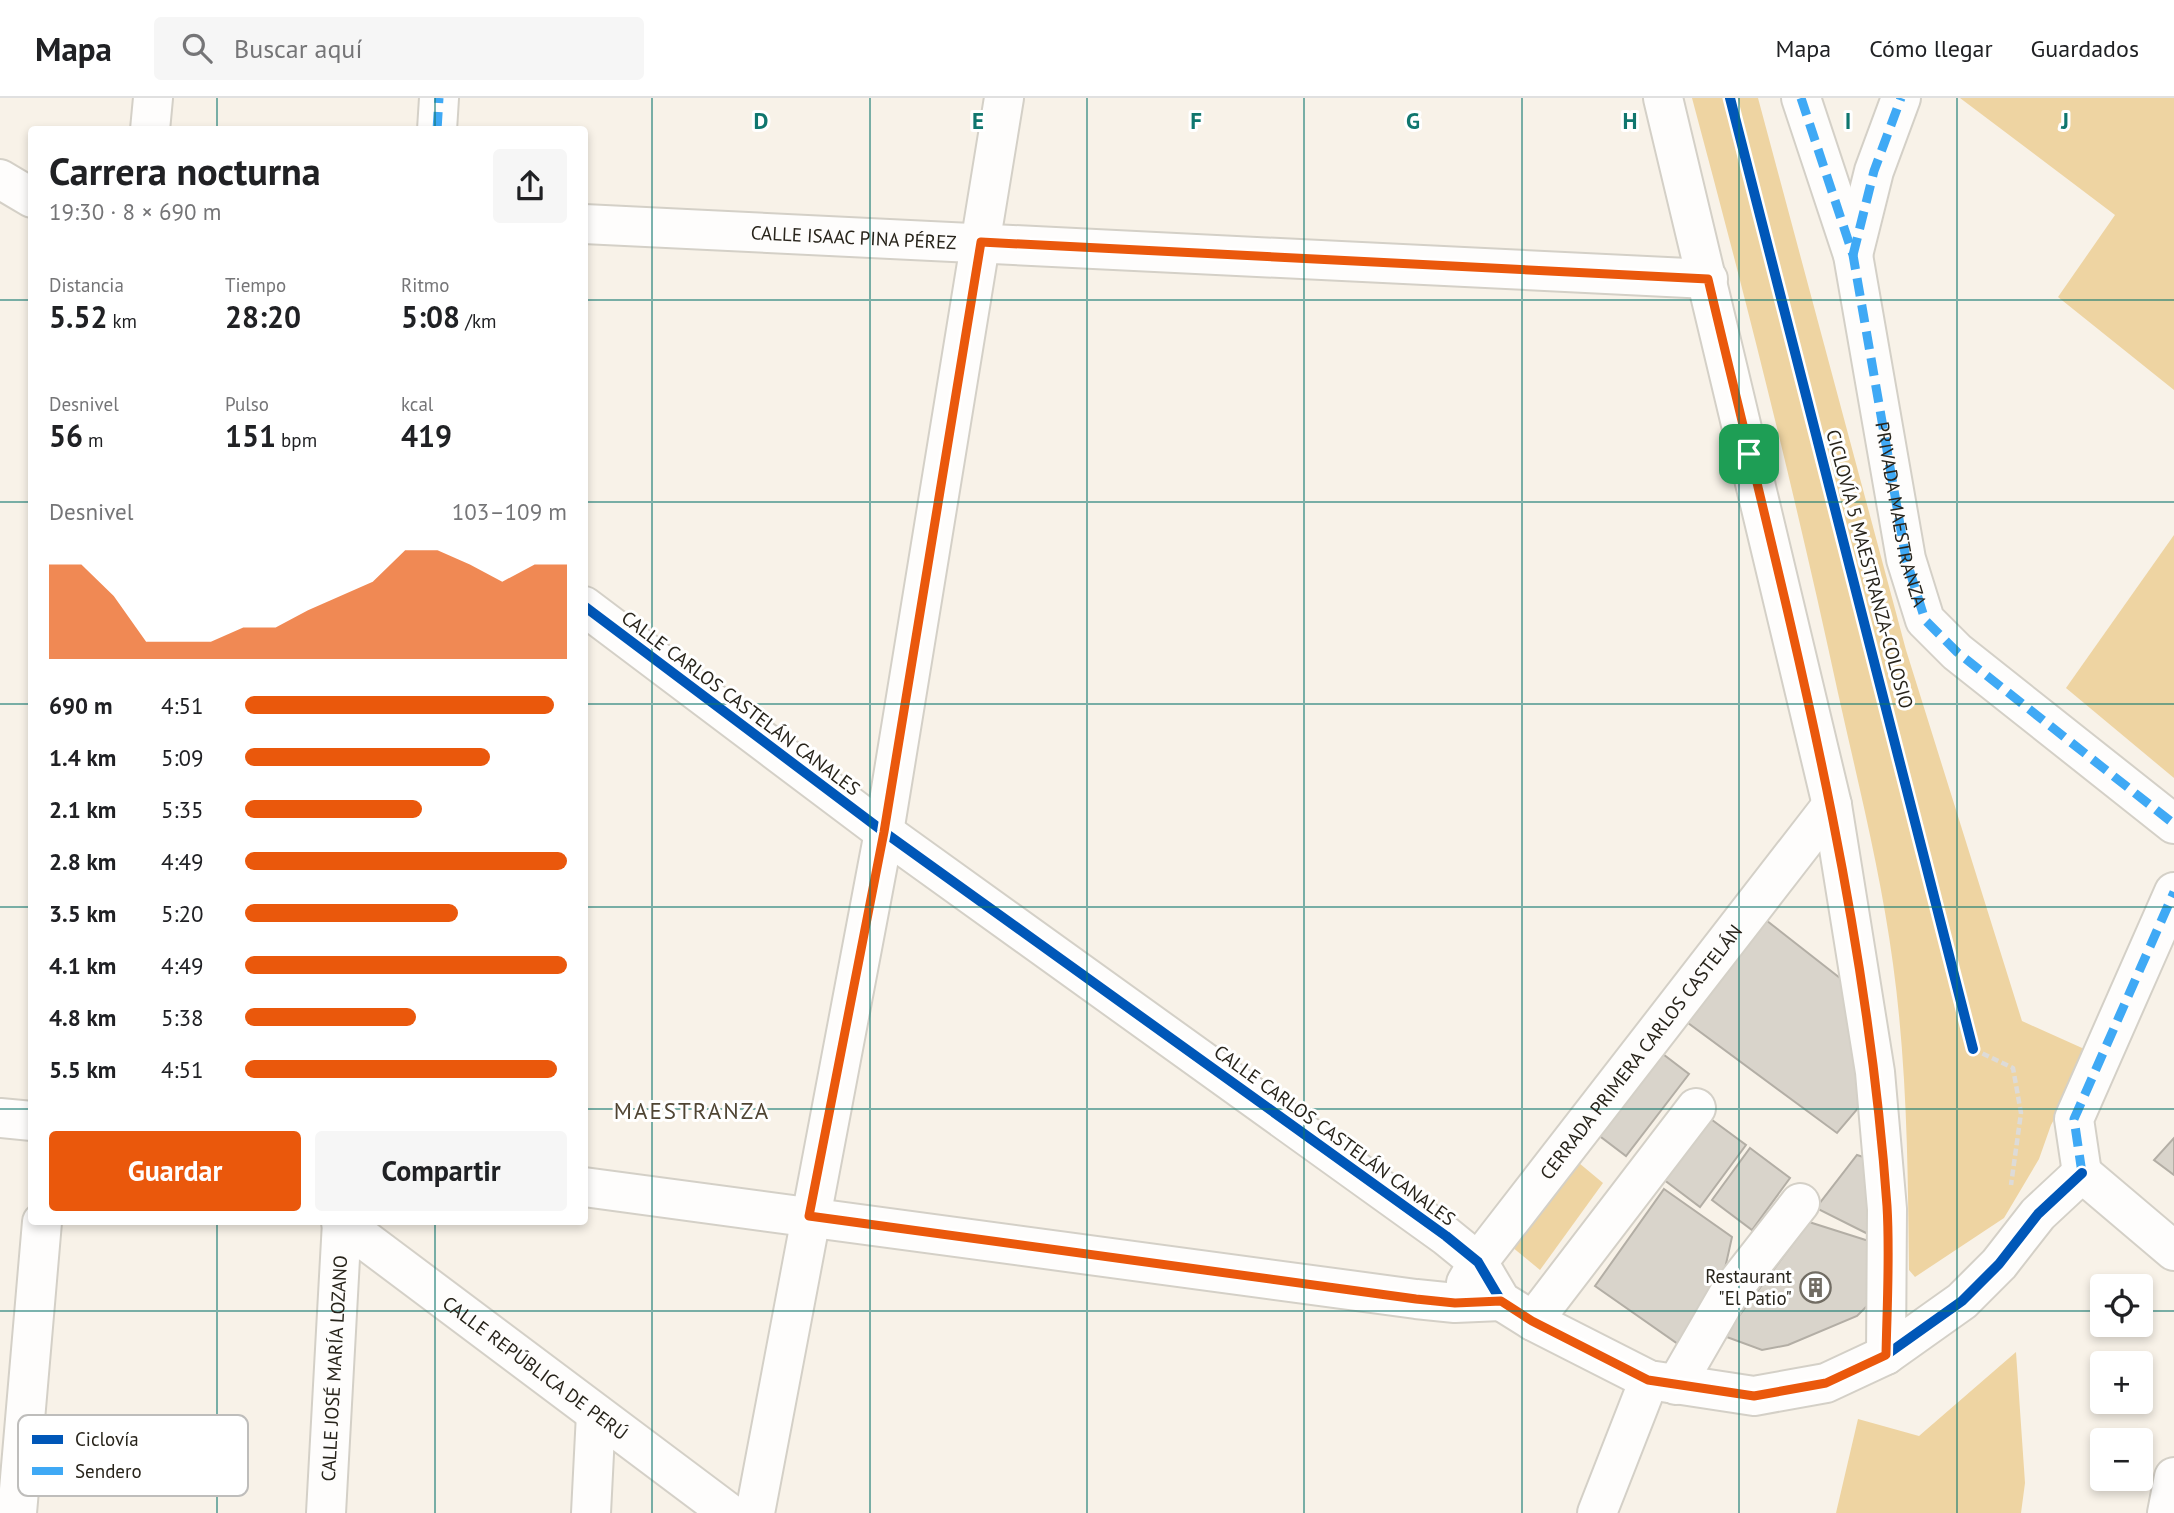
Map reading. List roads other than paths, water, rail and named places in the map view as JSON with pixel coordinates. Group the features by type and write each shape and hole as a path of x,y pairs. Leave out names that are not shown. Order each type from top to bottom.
{"street":[{"path":"150,126 153,98"},
{"path":"437,126 439,98"},
{"path":"755,1513 809,1216 884,832 1004,98"},
{"path":"1663,98 1832,805 1875,1072 1887,1209 1886,1355"},
{"name":"PRIVADA MAESTRANZA","path":"1801,98 1853,255 1906,559 1925,620 1957,652 2174,824"},
{"name":"PRIVADA MAESTRANZA","path":"1853,255 1874,171 1902,98"},
{"path":"0,179 28,196"},
{"name":"CALLE ISAAC PINA PÉREZ","path":"588,224 1708,279"},
{"name":"CALLE CARLOS CASTELÁN CANALES","path":"588,610 884,832 1423,1220 1478,1262 1517,1311"},
{"name":"CERRADA PRIMERA CARLOS CASTELÁN","path":"1455,1303 1478,1262 1832,805"},
{"path":"2174,892 2074,1119 2082,1173 2174,1251"},
{"path":"1517,1311 1696,1108"},
{"path":"0,1118 28,1121"},
{"path":"588,1188 1517,1311 1662,1383 1754,1396 1826,1383 1886,1355 1962,1301 1998,1264 2038,1214 2082,1173"},
{"path":"1597,1513 1662,1383 1800,1203"},
{"path":"25,1415 42,1225"},
{"name":"CALLE JOSÉ MARÍA LOZANO","path":"326,1513 342,1225"},
{"name":"CALLE REPÚBLICA DE PERÚ","path":"346,1225 729,1513"},
{"path":"590,1513 596,1414"},
{"path":"2167,1513 2174,1477"}],"place":[{"name":"Restaurant \"El Patio\"","path":"1815,1287"}],"district":[{"name":"MAESTRANZA","path":"692,1111"}]}
